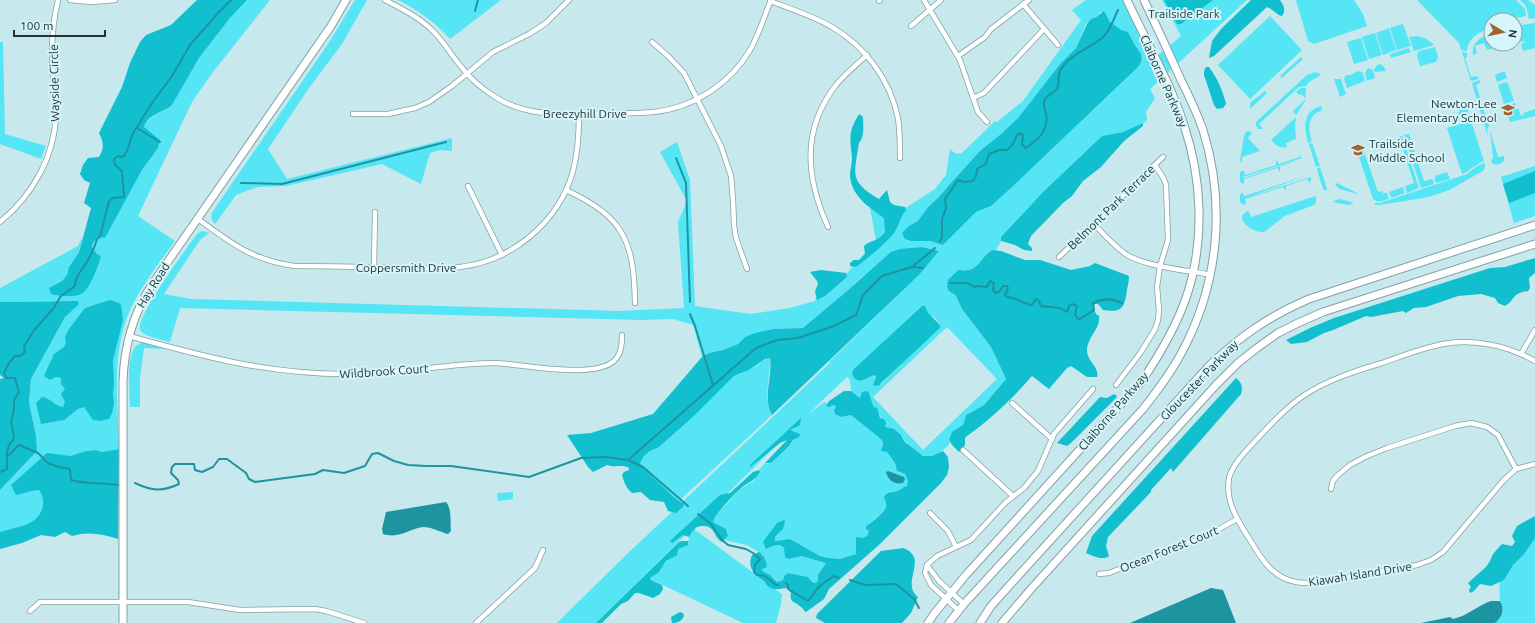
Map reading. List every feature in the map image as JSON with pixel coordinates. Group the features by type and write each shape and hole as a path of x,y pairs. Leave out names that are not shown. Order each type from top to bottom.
{"main road":[{"name":"Hay Road","path":"123,623 123,376 128,336 137,311 146,294 331,26 346,0"},
{"name":"Claiborne Parkway","path":"928,623 965,576 1142,381 1160,354 1177,322 1187,295 1193,272 1198,232 1198,202 1193,154 1176,103 1127,0"},
{"name":"Claiborne Parkway","path":"949,623 964,604 1142,410 1164,382 1182,353 1195,326 1211,275 1215,247 1216,207 1214,176 1210,154 1202,128 1191,101 1144,0"},
{"name":"Gloucester Parkway","path":"980,623 991,606 1208,367 1227,348 1247,332 1282,311 1309,299 1535,225"},
{"name":"Gloucester Parkway","path":"1002,623 1216,385 1238,363 1278,333 1323,312 1535,244"}],"street":[{"name":"Wayside Circle","path":"0,222 30,191 42,170 52,142 56,112 53,76 53,34 54,14 58,0"},
{"path":"70,0 91,2 115,0"},
{"name":"Breezyhill Drive","path":"385,0 414,15 432,30 448,48 467,74 486,91 511,105 538,113 578,114 656,112 678,107 698,99 722,83 742,62 755,40 771,1"},
{"path":"353,114 384,115 415,108 442,94 493,52 529,34 546,23 569,0"},
{"path":"924,0 958,56 978,112 987,122"},
{"path":"911,26 941,0"},
{"path":"958,56 985,37 991,29 1028,0"},
{"path":"771,1 832,27 851,40 867,55 883,79 894,104 899,131 900,158"},
{"path":"1023,4 1058,45"},
{"path":"973,98 984,93 1044,29"},
{"path":"652,42 669,56 688,80 721,146 728,164 733,189 734,225 736,238 747,269"},
{"path":"828,227 816,199 811,173 811,152 814,130 823,106 836,85 867,55"},
{"name":"Coppersmith Drive","path":"198,219 240,249 266,260 294,266 446,268 460,267 487,261 502,255 528,238 553,212 566,190 573,172 579,137 578,114"},
{"name":"Belmont Park Terrace","path":"1059,257 1164,157"},
{"path":"1116,385 1142,352 1155,329 1159,310 1157,291 1160,266 1168,240 1166,185 1155,165"},
{"path":"468,186 502,255"},
{"path":"566,190 598,207 617,226 626,242 633,263 635,303"},
{"path":"374,267 375,212"},
{"path":"1094,224 1116,247 1129,256 1160,266 1211,275"},
{"path":"1521,354 1535,330"},
{"name":"Wildbrook Court","path":"128,336 242,365 294,372 352,374 495,363 590,370 603,366 618,357 621,349 622,335"},
{"name":"Kiawah Island Drive","path":"1535,361 1521,354 1497,346 1477,342 1455,342 1443,344 1353,372 1314,389 1302,396 1281,414 1233,468 1228,493 1237,519 1267,566 1281,577 1295,582 1305,583 1340,579 1417,565 1431,560 1443,552 1503,481 1516,469 1535,464"},
{"path":"959,611 930,585 926,578 925,569 927,565 937,556 971,540 1006,502 1024,488 1038,471 1054,434 1093,389"},
{"path":"1012,403 1052,439"},
{"path":"1331,489 1333,481 1337,476 1365,457 1387,448 1463,424 1479,424 1487,427 1498,436 1516,469"},
{"path":"963,450 1013,496"},
{"path":"930,513 948,531 956,547"},
{"name":"Ocean Forest Court","path":"1099,574 1109,573 1205,536 1237,519"},
{"path":"476,623 535,568 543,550"},
{"path":"927,565 934,576 964,604"},
{"path":"30,611 40,602 195,602 240,610 315,609 364,623"}],"green space":[{"path":"197,0 247,0 230,18 199,58 172,105 152,116 146,123 144,127 160,140 158,148 142,170 105,238 98,237 93,243 92,247 97,254 101,256 86,290 80,295 76,296 51,294 49,288 62,281 67,275 69,267 79,252 91,208 84,203 90,183 84,180 80,174 83,165 88,158 99,157 101,154 103,145 99,133 122,87 130,63 140,42 146,35 171,25"},
{"path":"247,0 270,0 213,72 192,102 138,216 175,241 140,292 130,310 124,326 120,343 117,378 119,449 102,452 96,450 86,451 70,456 22,494 31,490 39,490 43,498 43,506 37,518 26,524 0,532 0,490 37,451 36,436 29,403 31,379 65,317 58,301 0,302 0,288 78,246 83,236 79,252 69,267 67,275 62,281 49,289 76,295 82,294 91,281 99,261 100,256 92,247 93,243 98,237 105,238 142,170 158,148 156,137 144,127 146,123 172,105 199,58 230,18"},
{"path":"355,0 367,0 342,44 309,88 268,149 287,179 452,138 452,151 440,150 430,153 421,184 382,164 286,186 257,187 236,195 215,224 211,218 213,211 328,44"},
{"path":"398,0 501,0 450,39 426,17"},
{"path":"1086,0 1124,0 1152,60 1181,36 1162,0 1247,0 1150,89 1155,98 1146,112 1147,120 1143,124 1123,132 1102,136 1044,191 1001,237 1001,241 996,250 986,255 973,269 960,270 952,294 956,296 962,309 991,347 1006,379 984,405 966,415 963,425 949,440 950,443 939,453 929,457 920,454 900,435 893,430 887,429 883,424 878,410 874,408 869,393 862,393 862,397 860,398 851,391 850,380 847,377 807,415 824,402 827,403 826,406 834,405 836,407 836,414 841,417 851,415 882,440 882,447 895,463 898,472 905,474 909,481 907,486 897,491 890,492 885,499 887,505 884,510 866,526 869,531 867,536 863,538 856,554 840,559 828,558 820,556 790,539 775,541 775,537 778,535 785,521 768,548 778,545 801,556 826,563 818,573 818,580 816,583 812,582 808,577 788,573 784,576 783,580 777,582 762,569 763,555 747,545 724,540 728,536 726,529 713,522 715,517 739,490 753,481 765,463 768,464 797,438 796,432 791,431 596,623 557,623 626,555 830,363 829,362 919,275 939,251 922,247 915,248 863,276 803,328 773,329 745,337 738,344 723,350 709,353 702,357 693,325 673,319 642,320 180,308 170,342 149,336 140,330 145,311 153,298 197,234 202,231 209,233 200,240 164,294 191,299 620,311 684,308 678,222 687,201 660,152 677,142 690,180 695,306 750,314 790,308 815,301 823,277 847,273 876,241 868,197 901,211 935,189 946,175 950,149 959,154 962,153 995,121 997,122 1023,101 1081,20 1072,10","holes":["1101,12 1114,26 1124,31 1143,58 1138,67 1011,188 991,206 976,212 943,245 930,241 911,241 915,223 918,222 928,207 938,198 980,151 1018,118 1060,64 1076,48 1086,24","922,306 928,314 936,319 941,327 918,347 880,385 873,385 876,377 872,375 887,339","947,327 997,379 923,450 873,397"]},
{"name":"Trailside Park","path":"1164,0 1213,0 1181,24 1177,24"},
{"path":"1251,0 1280,0 1283,4 1284,12 1282,16 1267,7 1214,56 1209,58 1212,41 1221,29"},
{"path":"1296,0 1354,0 1363,14 1367,26 1314,44 1308,41"},
{"path":"1417,0 1516,0 1525,9 1526,16 1523,17 1523,12 1483,12 1483,31 1469,42 1467,51 1461,50 1459,43"},
{"path":"1520,0 1528,0 1535,5 1535,18 1529,19 1526,6"},
{"path":"1104,11 1110,22 1121,30 1128,32 1142,58 1138,67 1011,188 991,206 976,212 943,245 930,241 911,241 905,239 902,233 909,226 918,221 928,207 938,198 980,151 1018,118 1060,64 1076,48 1087,24 1091,19"},
{"path":"1270,16 1302,50 1250,99 1218,65"},
{"path":"1535,23 1535,48 1523,51 1523,43 1525,42 1523,41 1523,25"},
{"path":"1403,24 1411,46 1397,50 1390,28"},
{"path":"1389,28 1396,50 1383,55 1376,33"},
{"path":"1375,33 1382,55 1369,59 1362,37"},
{"path":"1417,36 1427,39 1434,45 1414,51 1409,37"},
{"path":"1483,37 1483,43 1475,46 1477,53 1473,55 1475,44"},
{"path":"1361,38 1368,60 1354,64 1347,42"},
{"path":"0,42 3,42 5,134 46,146 41,159 0,144"},
{"path":"1435,47 1438,57 1436,62 1420,66 1417,55 1419,51"},
{"path":"1409,48 1411,52 1391,58 1390,54"},
{"path":"1462,52 1467,53 1467,57 1465,58 1471,77 1477,76 1479,79 1471,81"},
{"path":"1301,57 1303,59 1282,78 1280,76"},
{"path":"1380,64 1386,71 1375,72 1374,70 1376,66"},
{"path":"1206,67 1209,67 1212,71 1221,89 1226,104 1223,108 1217,109 1214,105 1204,75"},
{"path":"1368,68 1373,70 1375,78 1367,81 1365,73"},
{"path":"1359,71 1363,73 1365,81 1347,88 1344,79 1346,75"},
{"path":"1315,72 1321,74 1309,82 1306,86 1299,87 1259,124 1263,129 1258,129 1256,122 1307,75"},
{"path":"1505,72 1507,78 1497,82 1495,75"},
{"path":"1334,79 1341,79 1346,94 1340,97"},
{"path":"1480,80 1480,83 1476,85 1489,126 1487,130 1488,137 1472,83"},
{"path":"1505,82 1508,83 1514,101 1504,104 1498,85"},
{"path":"1301,88 1306,88 1305,98 1296,92"},
{"path":"1265,91 1267,93 1250,109 1250,103"},
{"path":"1305,101 1296,115 1293,111"},
{"path":"1515,103 1521,116 1524,115 1523,113 1535,109 1535,116 1510,122 1505,106"},
{"path":"1321,106 1322,110 1311,119 1309,127 1312,141 1308,143 1305,126 1307,116 1310,112"},
{"path":"1467,108 1470,118 1461,121 1458,112 1460,112 1459,110"},
{"path":"859,114 863,117 863,134 859,143 855,170 858,182 869,193 879,199 887,190 890,202 894,205 905,207 906,210 894,233 881,247 856,267 850,266 850,263 854,260 859,260 865,254 864,246 880,238 885,232 884,218 862,201 851,183 851,131"},
{"path":"1296,117 1296,139 1286,143 1287,147 1278,146 1271,140"},
{"path":"1471,121 1484,161 1462,174 1447,128"},
{"path":"1143,124 1143,126 1124,141 1101,167 1083,181 1072,196 1063,203 1031,236 1028,244 1032,248 1032,251 1024,250 1015,245 1001,241 1001,237 1044,191 1102,136 1123,132"},
{"path":"1490,130 1498,157 1504,156 1504,161 1499,164 1494,164 1491,162 1493,157"},
{"path":"1250,131 1252,133 1248,138 1260,151 1242,157 1242,163 1240,160 1244,136 1246,132"},
{"path":"1409,134 1424,181 1432,179 1434,184 1421,188 1404,135"},
{"path":"1402,136 1419,188 1407,193 1405,186 1414,183 1399,137"},
{"path":"1312,143 1320,166 1316,167 1309,144"},
{"path":"1363,149 1378,192 1382,191 1383,193 1387,193 1389,199 1378,202 1373,199 1357,151"},
{"path":"1299,154 1302,158 1243,177 1244,178 1301,159 1280,167 1280,172 1277,168 1244,179 1244,184 1240,182 1241,171 1244,171 1245,175 1276,165 1276,160 1279,164 1300,157"},
{"path":"1485,163 1483,171 1449,190 1429,197 1375,205 1375,203 1380,203 1467,174 1477,166"},
{"path":"1535,166 1535,216 1514,223 1501,177"},
{"path":"1320,167 1327,189 1326,191 1323,189 1317,169"},
{"path":"1535,171 1535,193 1509,203 1503,184"},
{"path":"1447,172 1450,179 1436,183 1434,179 1436,178 1435,176"},
{"path":"1306,176 1245,198 1311,177 1310,183 1307,179 1286,186 1286,191 1283,187 1245,199 1246,204 1243,205 1240,202 1241,193 1243,193 1244,196"},
{"path":"1337,183 1357,194 1340,189 1335,185"},
{"path":"1403,187 1405,193 1391,198 1389,192"},
{"path":"1316,196 1316,203 1314,205 1285,216 1264,232 1250,228 1244,222 1242,216 1247,211 1251,217"},
{"path":"1340,199 1354,203 1348,205 1333,202"},
{"path":"922,247 939,251 919,275 772,415 768,401 771,365 770,358 765,359 749,370 734,376 694,416 659,447 650,451 644,456 640,463 644,469 675,498 684,504 683,507 676,513 668,511 664,502 650,500 641,492 632,493 626,485 622,475 624,472 629,470 629,468 624,466 607,465 593,472 588,467 567,435 591,433 653,414 702,357 709,353 723,350 738,344 745,337 755,333 773,329 803,328 891,252 900,249"},
{"path":"992,250 1001,251 1025,260 1040,260 1071,270 1090,266 1095,263 1129,276 1128,283 1124,305 1121,308 1114,311 1109,311 1103,310 1098,304 1095,304 1093,307 1096,314 1099,316 1099,321 1087,346 1087,351 1089,358 1097,371 1097,377 1087,377 1071,366 1067,368 1049,389 1032,376 985,423 965,438 965,445 959,452 949,440 952,432 963,425 966,415 984,405 1006,379 991,347 962,309 956,296 949,291 947,287 948,280 958,270 970,270 974,268"},
{"path":"1535,258 1535,273 1529,278 1530,288 1528,291 1516,295 1511,302 1505,306 1498,303 1495,298 1481,294 1458,296 1426,307 1414,308 1406,313 1403,311 1371,317 1366,316 1324,333 1307,342 1291,344 1286,340 1334,318 1490,268 1505,267"},
{"path":"821,270 846,273 847,277 825,296 817,300 815,291 818,284 810,272"},
{"path":"110,300 121,305 123,320 113,360 114,403 109,419 100,421 93,420 84,407 78,409 64,420 41,424 36,403 42,397 63,407 65,402 61,394 65,389 61,384 61,378 56,377 50,380 44,376 54,354 64,347 66,343 65,337 69,329 85,308"},
{"path":"78,301 79,304 65,317 31,379 29,403 36,436 37,451 0,490 0,379 4,378 0,375 0,302"},
{"path":"922,306 925,306 928,312 941,327 880,385 873,385 876,377 874,375 860,381 855,379 852,374 853,370"},
{"path":"143,342 168,349 144,348 140,378 140,407 130,407 130,359 135,347"},
{"path":"770,358 767,395 769,408 772,415 680,500 675,498 643,469 640,463 644,456 650,451 659,447 694,416 734,376 745,372"},
{"path":"1236,378 1242,385 1241,394 1173,472 1171,468 1151,490 1151,492 1108,537 1106,546 1109,556 1100,558 1086,553 1092,536"},
{"path":"844,391 851,391 860,398 862,392 867,391 874,408 876,407 880,418 884,419 886,423 885,427 894,429 900,434 905,442 923,456 932,456 943,451 948,457 949,467 947,475 941,483 880,544 829,589 824,599 806,612 791,599 791,593 788,588 771,588 753,572 750,565 752,555 759,552 763,555 767,567 762,569 777,582 783,580 784,576 788,573 808,577 812,582 816,583 818,580 818,574 826,563 801,556 788,559 785,557 784,548 780,545 775,545 766,549 763,542 777,523 784,520 785,521 783,529 775,537 775,541 790,539 820,556 828,558 840,559 856,554 856,537 863,538 867,536 869,531 866,529 866,526 881,514 886,507 885,495 898,491 907,486 908,481 905,474 897,471 895,463 887,452 881,451 883,444 882,440 851,415 841,417 835,414 834,411 836,407 834,405 829,407 826,406 829,401"},
{"path":"1114,394 1117,396 1116,398 1071,443 1067,446 1057,443 1100,397 1107,398"},
{"path":"801,418 800,425 790,430 800,434 799,437 793,440 789,446 771,463 765,463 787,440 780,443 749,468 751,464"},
{"path":"119,449 118,539 95,534 78,534 72,536 65,532 55,537 41,535 22,543 0,549 0,532 30,523 37,518 42,510 43,498 39,490 16,495 11,485 47,453 70,456 86,451 96,450 102,452"},
{"path":"759,470 760,472 756,478 736,493 715,517 713,522 726,529 728,536 722,542 710,528 704,526 697,527 689,537 683,535 672,543 670,541 720,495 730,493 753,472"},
{"path":"513,492 513,499 498,501 497,493"},
{"path":"1535,516 1535,538 1524,554 1513,565 1504,580 1491,586 1480,584 1470,593 1469,590 1471,587 1468,583 1486,567 1493,554 1502,544 1512,546 1515,542 1512,536 1517,526"},
{"path":"1535,526 1535,623 1495,623 1503,611 1500,601 1499,567"},
{"path":"694,529 782,594 776,623 743,623 650,579 652,575 659,572 664,564 678,549 688,543 689,537"},
{"path":"688,541 688,545 678,549 677,555 666,561 659,572 650,578 651,580 662,585 663,589 660,594 653,598 635,593 628,601 621,604 602,623 596,623 679,542"},
{"path":"903,548 911,552 914,558 915,564 912,584 913,591 918,597 911,613 902,623 825,623 816,618 817,614 881,551"},
{"path":"680,612 683,613 684,616 682,620 672,623 671,617"}],"shaded area":[{"path":"888,471 904,477 905,479 903,483 897,483 890,480 886,472"},
{"path":"446,502 449,508 451,531 448,534 423,527 399,535 383,534 382,529 386,512"},
{"path":"1211,588 1223,590 1236,623 1130,623"},
{"path":"1491,601 1500,601 1502,604 1501,616 1495,623 1421,623 1450,617 1453,619 1458,618"}],"waterway":[{"path":"0,472 7,469 8,450 14,435 11,423 14,400 19,392 15,378 6,378 4,373 9,363 15,356 20,356 25,352 24,346 35,329 53,309 61,296 75,286 78,276 91,255 97,239 100,237 109,201 113,198 124,197 122,171 115,165 114,159 118,156 124,156 132,135 152,103 172,76 190,45 231,0"},
{"path":"475,11 478,0"},
{"path":"940,242 942,237 942,219 946,208 945,199 958,180 964,182 973,181 976,176 977,169 986,164 989,154 999,150 1007,150 1013,144 1017,135 1021,133 1023,136 1022,145 1026,148 1042,134 1047,119 1044,101 1046,97 1057,89 1060,71 1069,60 1098,41 1105,34 1110,28 1118,10"},
{"path":"137,128 160,142"},
{"path":"241,183 282,184 446,142"},
{"path":"676,158 686,183 690,302"},
{"path":"135,483 157,490 167,488 179,484 178,480 171,473 172,467 175,464 194,464 195,470 202,472 213,467 219,459 227,459 246,473 249,479 255,482 315,474 323,470 344,473 365,466 372,454 378,453 394,461 408,465 451,466 529,477 581,458 606,457 628,460 756,348 777,340 798,338 834,326 856,315 863,295 882,276 912,267 935,248"},
{"path":"912,267 923,268"},
{"path":"950,283 967,283 974,287 987,287 990,281 994,283 993,290 996,293 999,292 1003,286 1007,286 1008,288 1005,295 1007,297 1032,305 1036,299 1039,301 1041,306 1060,308 1067,312 1069,306 1072,304 1077,306 1075,314 1077,318 1080,319 1094,310 1093,303 1097,301 1108,299 1122,303"},
{"path":"690,314 713,385"},
{"path":"8,456 19,445 38,453 48,463 70,469 71,480 118,485"},
{"path":"628,460 643,467 688,506"},
{"path":"698,514 711,524 722,540 728,545 746,549 760,559 755,565 754,572 757,575 765,576 778,585"},
{"path":"786,583 788,585 788,589 808,601 825,582 834,576 839,578"},
{"path":"850,580 865,585 896,584 914,599 919,608"}],"place":[{"name":"Newton-Lee Elementary School","path":"1508,110"},
{"name":"Trailside Middle School","path":"1358,150"}]}
